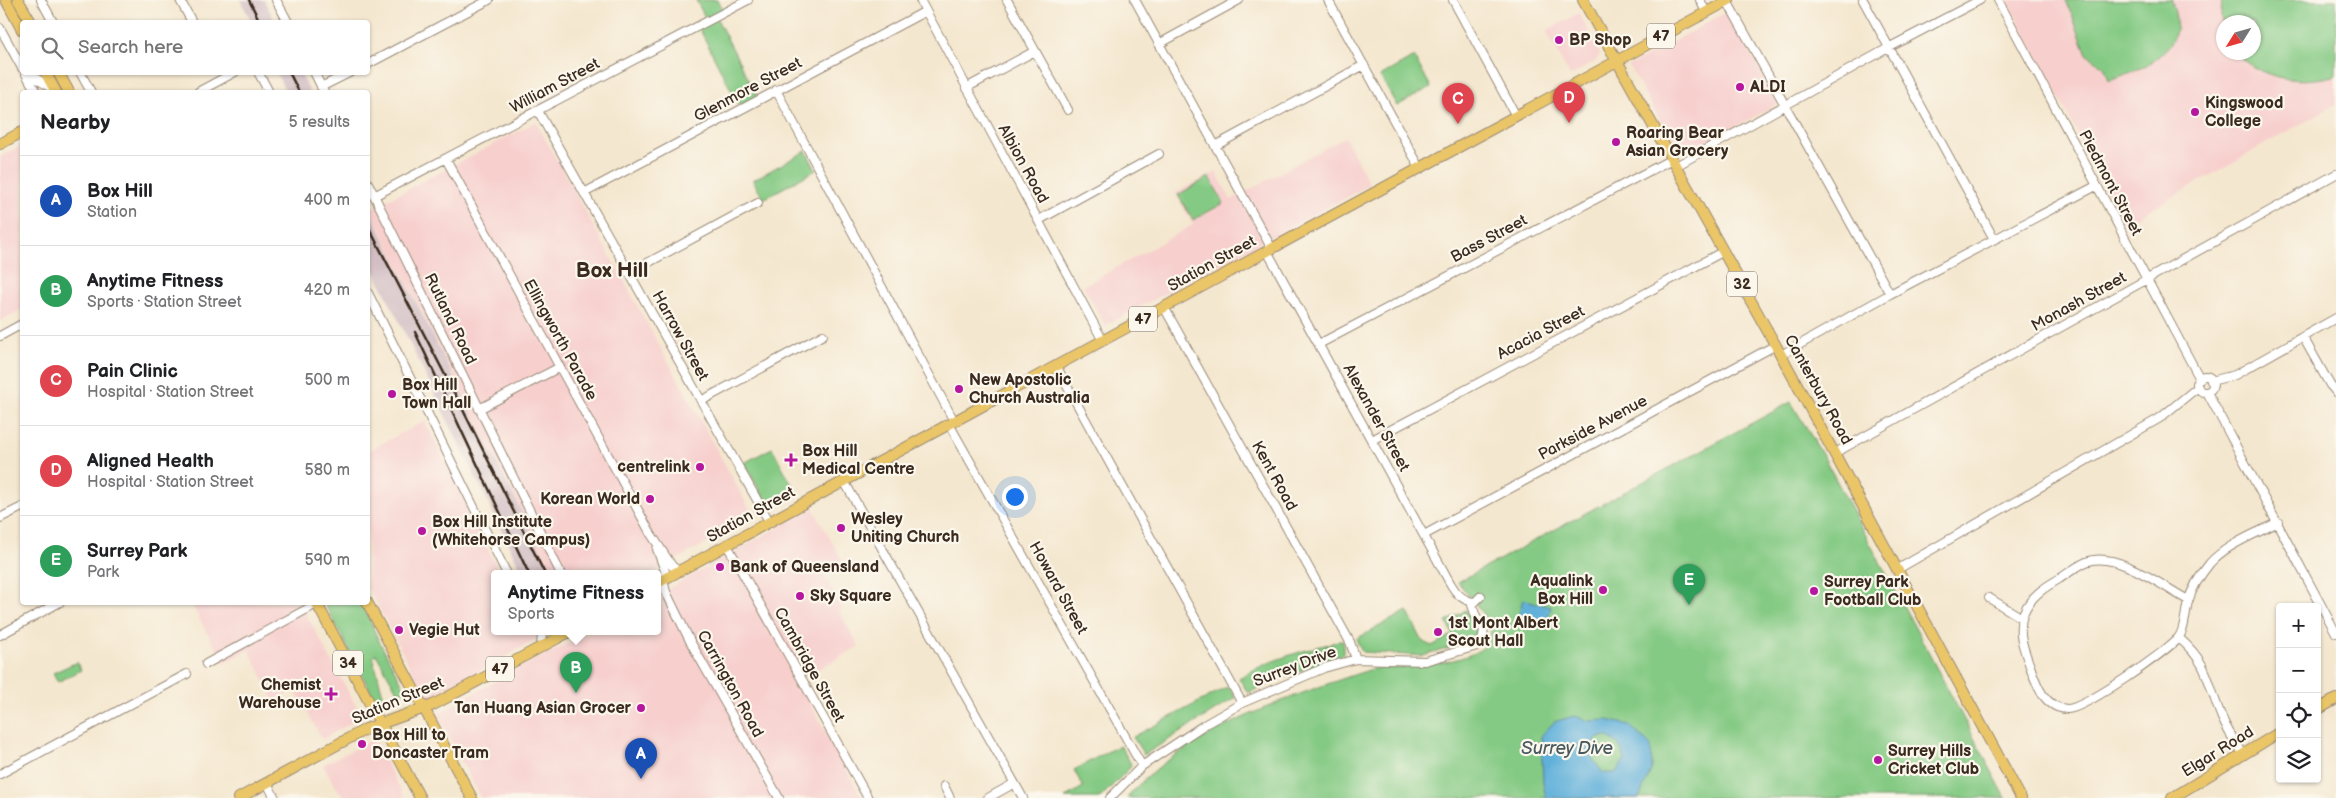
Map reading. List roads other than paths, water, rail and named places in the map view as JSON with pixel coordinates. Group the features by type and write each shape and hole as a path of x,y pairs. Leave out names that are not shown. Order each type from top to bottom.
{"main road":[{"path":"6,0 20,26"},
{"path":"18,0 30,20"},
{"name":"Canterbury Road","path":"1583,0 1781,354 2021,798"},
{"name":"Station Street","path":"661,581 1728,0"},
{"path":"48,75 55,90"},
{"path":"60,75 68,90"},
{"path":"0,144 20,133"},
{"name":"34","path":"319,605 420,798"},
{"path":"369,605 472,798"},
{"name":"Station Street","path":"239,798 366,729 424,709 563,635"},
{"path":"2321,708 2336,699"},
{"name":"Elgar Road","path":"2172,798 2276,734"}],"street":[{"path":"40,0 52,20"},
{"path":"180,0 191,20"},
{"path":"276,0 287,20"},
{"path":"370,63 488,0"},
{"name":"William Street","path":"374,196 748,0"},
{"name":"Albion Road","path":"920,0 1103,340"},
{"path":"1007,0 1068,110"},
{"name":"Alexander Street","path":"1135,0 1215,146 1319,344 1452,587 1462,598 1473,605"},
{"path":"1159,44 1239,0"},
{"path":"1328,0 1420,168"},
{"path":"1453,0 1516,116"},
{"path":"1700,0 1706,12"},
{"path":"1728,0 1890,294"},
{"path":"1863,0 1994,239"},
{"name":"Bass Street","path":"1319,344 1785,106 1890,47 1980,0"},
{"name":"Piedmont Street","path":"1998,0 2198,383"},
{"name":"Glenmore Street","path":"584,193 926,12"},
{"path":"0,28 20,64"},
{"path":"966,88 1035,51"},
{"path":"1215,146 1364,65"},
{"path":"28,75 35,90"},
{"path":"31,75 54,90"},
{"path":"82,75 90,90"},
{"path":"260,75 268,90"},
{"path":"316,75 323,90 346,75"},
{"path":"201,90 221,76"},
{"name":"Howard Street","path":"776,90 952,423 1142,766"},
{"name":"Harrow Street","path":"538,111 770,522"},
{"path":"1039,220 1159,154"},
{"name":"Ellingworth Parade","path":"446,159 651,534 672,566 679,571"},
{"name":"Monash Street","path":"1835,453 2336,174"},
{"path":"1781,354 1890,294 2096,186"},
{"name":"Rutland Road","path":"370,187 560,570"},
{"path":"629,273 758,202"},
{"name":"Acacia Street","path":"1372,440 1724,251"},
{"path":"370,297 505,570"},
{"name":"Kent Road","path":"1164,307 1354,649 1356,659"},
{"path":"2211,381 2234,375 2336,318"},
{"path":"0,336 20,325"},
{"path":"701,401 824,335"},
{"path":"2303,337 2336,392"},
{"name":"Parkside Avenue","path":"1424,536 1776,345"},
{"path":"1056,366 1242,703"},
{"path":"479,410 560,368"},
{"path":"1898,569 2160,418 2205,377 2211,381 2212,387 2207,392"},
{"path":"2198,383 2201,391 2207,392"},
{"path":"2207,392 2336,633"},
{"path":"844,481 1023,798"},
{"path":"0,518 20,508"},
{"path":"2188,600 2115,560 2101,559 2087,562 2034,596 2027,605 2022,618 2019,628 2021,640 2041,694 2049,702 2068,709 2084,704 2100,695 2179,638 2188,600 2200,576 2217,555 2278,522"},
{"name":"Ellingworth Parade","path":"651,534 665,571 661,580"},
{"name":"Cambridge Street","path":"728,545 868,798"},
{"name":"Carrington Road","path":"661,584 691,643 779,798"},
{"path":"1473,605 1481,596"},
{"path":"1989,598 2022,618"},
{"path":"0,635 55,605"},
{"path":"206,664 314,605"},
{"name":"Surrey Drive","path":"1110,798 1142,766 1242,703 1324,668 1356,659 1425,660 1476,646 1482,641 1484,630 1473,605"},
{"path":"541,647 543,635"},
{"path":"549,635 556,639"},
{"path":"2179,638 2189,646 2202,663 2212,685 2222,719 2243,754"},
{"path":"0,774 187,674"},
{"path":"267,783 276,798"},
{"path":"988,798 1014,784"},
{"path":"944,786 950,798"}],"water":[{"path":"1523,599 1551,607 1545,629 1517,621"},
{"name":"Surrey Dive","path":"1574,716 1590,721 1608,720 1629,725 1651,746 1652,768 1639,798 1546,798 1543,783 1541,736 1554,722","holes":["1606,736 1618,745 1625,760 1615,773 1603,773 1592,758 1596,739"]}],"railway":[{"path":"249,0 259,20"},
{"path":"290,75 298,90"},
{"path":"370,230 543,570"},
{"path":"415,332 527,570"}],"place":[{"name":"BP Shop","path":"1559,40"},
{"name":"ALDI","path":"1740,87"},
{"name":"Kingswood College","path":"2195,112"},
{"name":"Aligned Health","path":"1569,123"},
{"name":"Pain Clinic","path":"1458,124"},
{"name":"Roaring Bear Asian Grocery","path":"1616,142"},
{"name":"New Apostolic Church Australia","path":"959,389"},
{"name":"Box Hill Town Hall","path":"392,394"},
{"name":"Box Hill Medical Centre","path":"791,460"},
{"name":"centrelink","path":"700,467"},
{"name":"Korean World","path":"650,499"},
{"name":"Wesley Uniting Church","path":"841,528"},
{"name":"Box Hill Institute (Whitehorse Campus)","path":"422,531"},
{"name":"Bank of Queensland","path":"720,567"},
{"name":"Aqualink Box Hill","path":"1603,590"},
{"name":"Surrey Park Football Club","path":"1814,591"},
{"name":"Sky Square","path":"800,596"},
{"name":"Surrey Park","path":"1689,605"},
{"name":"Vegie Hut","path":"399,630"},
{"name":"1st Mont Albert Scout Hall","path":"1438,632"},
{"name":"Anytime Fitness","path":"576,693"},
{"name":"Chemist Warehouse","path":"331,694"},
{"name":"Tan Huang Asian Grocer","path":"641,708"},
{"name":"Box Hill to Doncaster Tram","path":"362,744"},
{"name":"Surrey Hills Cricket Club","path":"1878,760"},
{"name":"Box Hill","path":"641,779"}],"district":[{"name":"Box Hill","path":"612,270"}]}
